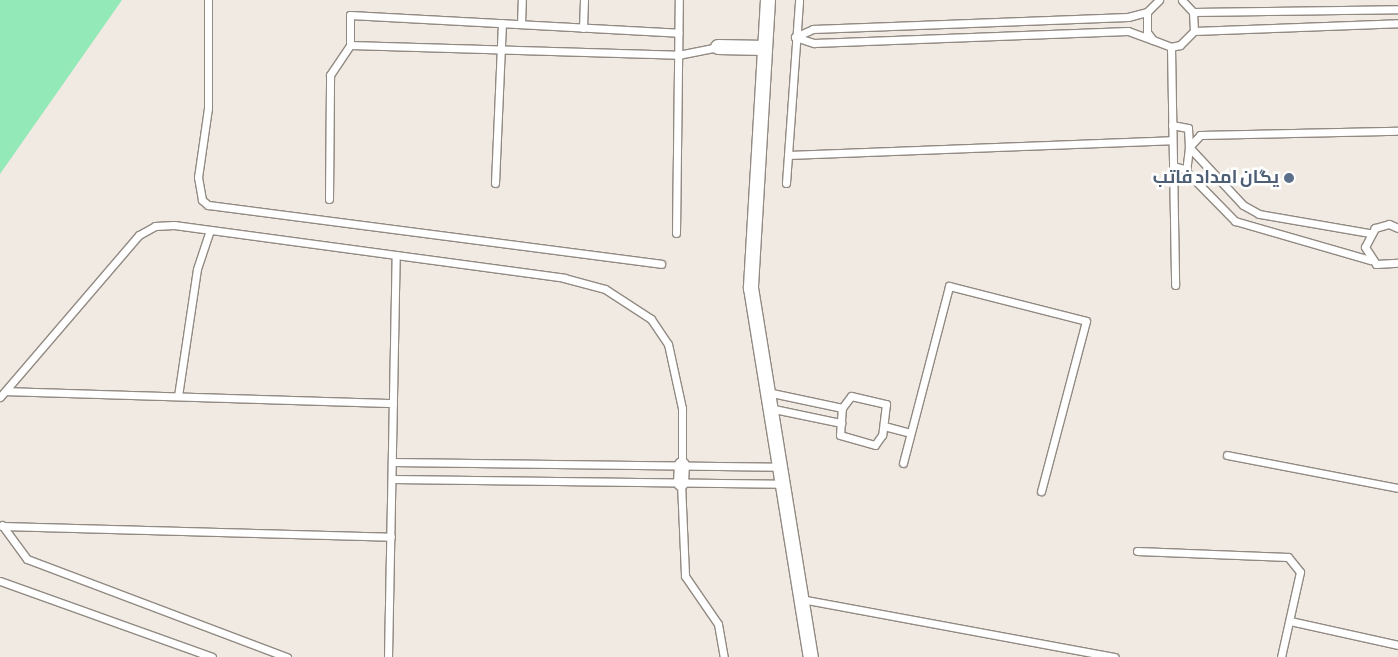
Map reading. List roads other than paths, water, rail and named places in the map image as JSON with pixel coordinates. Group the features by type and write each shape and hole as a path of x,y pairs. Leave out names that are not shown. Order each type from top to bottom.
{"street":[{"path":"768,0 751,288 768,408 811,657"},
{"path":"718,47 765,48"},
{"path":"681,483 682,465"}],"lane":[{"path":"208,0 208,108 198,177 202,200 208,205 661,264"},
{"path":"521,24 522,0"},
{"path":"583,28 584,0"},
{"path":"676,233 679,0"},
{"path":"786,183 799,0"},
{"path":"795,37 813,29 1128,17 1147,12 1159,0"},
{"path":"1182,0 1193,12 1194,31"},
{"path":"1193,12 1398,9"},
{"path":"1147,12 1147,32 1153,40"},
{"path":"329,199 330,74 350,45 350,15 679,33"},
{"path":"495,183 502,23"},
{"path":"795,37 814,43 1128,31 1170,47 1180,45 1194,31 1398,23"},
{"path":"350,45 678,56 718,47"},
{"path":"1170,47 1174,285"},
{"path":"1172,125 1188,128 1189,147 1186,172"},
{"path":"1189,147 1200,135 1398,131"},
{"path":"788,155 1172,140"},
{"path":"1189,147 1243,205 1258,214 1369,233"},
{"path":"1172,166 1186,172 1235,222 1370,260 1382,267 1398,263"},
{"path":"1370,260 1365,247 1369,233 1381,225 1398,228"},
{"path":"3,394 139,235 155,226 210,230 564,278 629,301 651,319 668,344 682,408 682,465"},
{"path":"178,396 198,269 210,230"},
{"path":"388,657 396,255"},
{"path":"903,463 949,286 1086,321 1041,491"},
{"path":"766,392 842,408"},
{"path":"3,394 178,396 393,403"},
{"path":"851,396 874,398 886,404 884,426 875,445 866,445 840,435 842,408 851,396"},
{"path":"768,408 841,423"},
{"path":"884,426 910,433"},
{"path":"1227,455 1398,488"},
{"path":"392,462 779,466"},
{"path":"392,479 782,484"},
{"path":"681,483 685,576 718,624 724,657"},
{"path":"1,524 391,537"},
{"path":"1,524 27,559 286,657"},
{"path":"1137,551 1288,557 1300,572 1280,657"},
{"path":"0,581 212,657"},
{"path":"801,599 1116,657"},
{"path":"1290,621 1398,645"}],"place":[{"name":"یگان امداد فاتب","path":"1289,178"}]}
